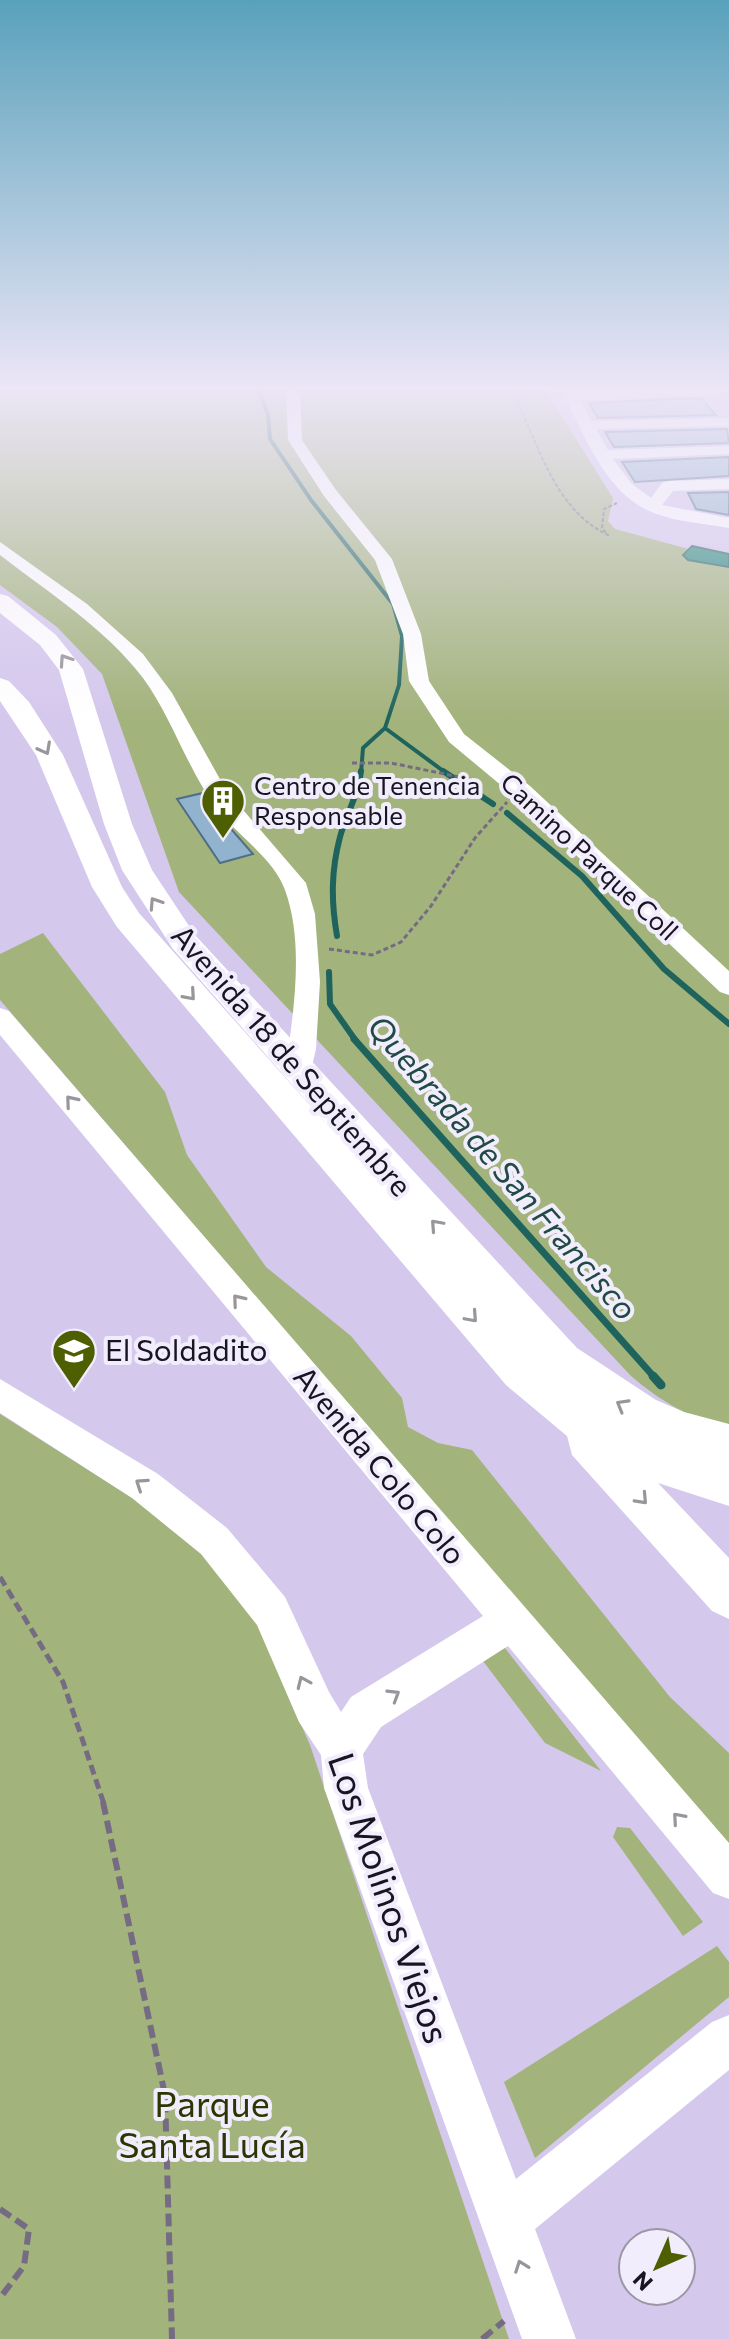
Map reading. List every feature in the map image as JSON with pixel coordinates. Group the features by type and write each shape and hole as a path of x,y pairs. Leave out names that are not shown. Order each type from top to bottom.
{"main road":[{"name":"Avenida 18 de Septiembre","path":"0,601 48,640 71,669 118,824 150,895 184,942 562,1361 624,1406 711,1441"},
{"name":"Avenida 18 de Septiembre","path":"0,686 25,713 64,785 107,887 142,938 479,1325 551,1400"},
{"path":"551,1400 619,1447 686,1473 729,1484"},
{"path":"551,1400 729,1593"}],"street":[{"name":"Camino Parque Coll","path":"336,500 383,559 412,634 419,681 456,738 522,791 729,986"},
{"path":"650,500 729,523"},
{"path":"655,502 729,513"},
{"path":"0,547 132,651 147,670 194,757 226,805 297,887 307,946 307,1016 299,1072"},
{"name":"Avenida Colo Colo","path":"0,1017 729,1877"},
{"name":"Los Molinos Viejos","path":"0,1394 145,1486 214,1541 271,1611 314,1707 341,1749 346,1788 549,2339"},
{"path":"341,1749 366,1712 510,1622"},
{"path":"504,2221 729,2039"}],"path":[{"path":"566,500 592,531 608,535 602,528 604,509 620,500"},
{"path":"352,763 381,763 455,774 485,786"},
{"path":"307,946 361,954 385,952 419,923 474,836 494,812 511,799 498,792"},
{"path":"0,1577 63,1682 104,1805 130,1917 165,2095 172,2339"},
{"path":"0,2209 29,2229 24,2266 0,2298"}],"green space":[{"path":"0,500 613,500 608,521 615,529 729,560 729,1430 677,1408 631,1376 179,892 102,674 57,627 0,585"},
{"path":"43,933 165,1092 187,1155 266,1267 351,1336 402,1398 408,1427 438,1443 472,1450 670,1697 729,1753 729,1845 0,1000 0,954"},
{"name":"Parque Santa Lucía","path":"0,1414 134,1499 201,1553 256,1622 310,1745 509,2339 0,2339"},
{"path":"501,1643 601,1771 545,1743 480,1657"},
{"path":"617,1827 630,1828 703,1922 683,1936 613,1837"},
{"path":"717,1946 729,1962 729,1997 535,2158 504,2082"}],"shaded area":[{"path":"692,546 729,554 729,567 688,560 683,555"}],"building":[{"path":"692,500 729,500 729,515 696,509"},
{"path":"203,793 253,854 220,863 177,799"}],"waterway":[{"name":"Quebrada de San Francisco","path":"311,500 393,604 402,636 399,685 385,728"},
{"name":"Quebrada de San Francisco","path":"361,773 363,748 385,728"},
{"name":"Quebrada de San Francisco","path":"385,728 446,773"},
{"name":"Quebrada de San Francisco","path":"337,936 333,898 335,862 361,771"},
{"name":"Quebrada de San Francisco","path":"446,773 493,804"},
{"name":"Quebrada de San Francisco","path":"507,813 582,876 664,969 729,1024"},
{"name":"Quebrada de San Francisco","path":"329,972 330,1004 356,1041"},
{"name":"Quebrada de San Francisco","path":"354,1039 655,1378"},
{"name":"Quebrada de San Francisco","path":"653,1376 661,1385"}],"place":[{"name":"Centro de Tenencia Responsable","path":"223,840"},
{"name":"El Soldadito","path":"74,1390"}]}
